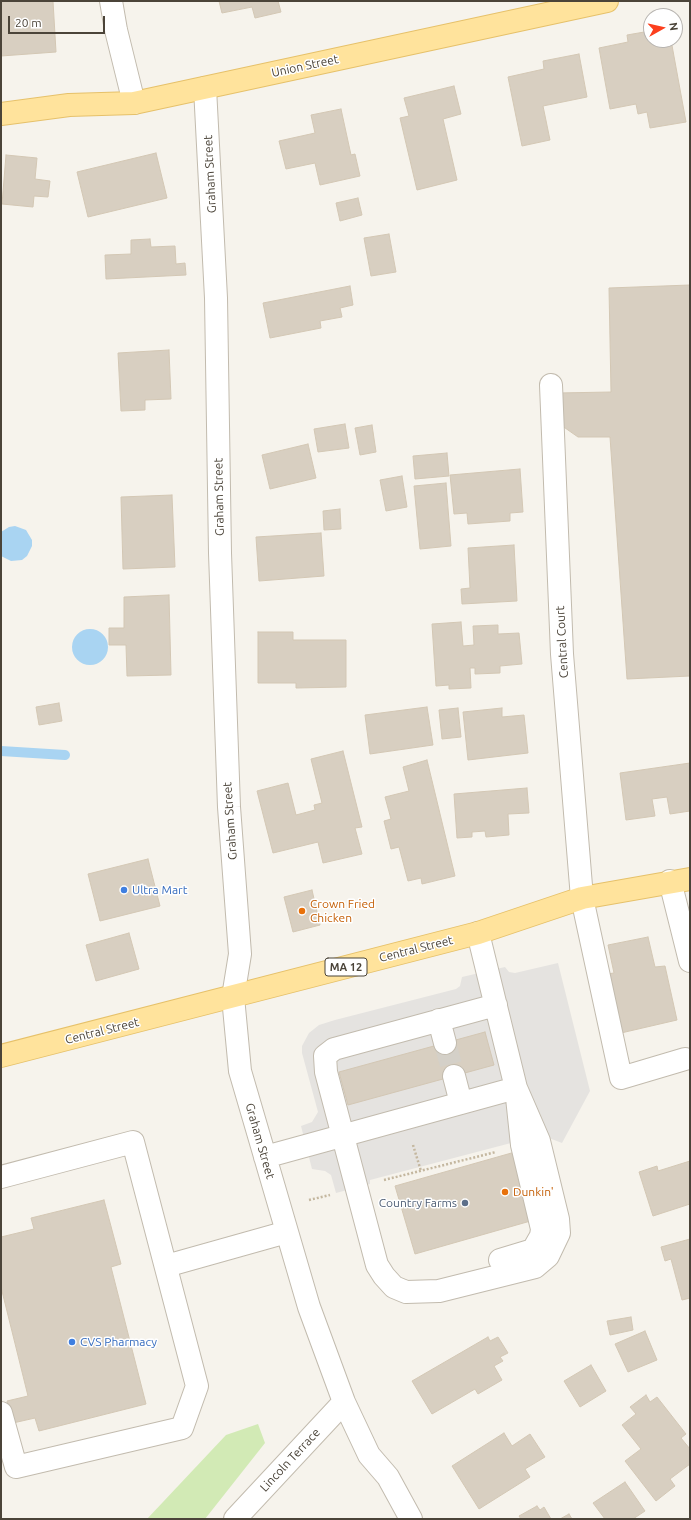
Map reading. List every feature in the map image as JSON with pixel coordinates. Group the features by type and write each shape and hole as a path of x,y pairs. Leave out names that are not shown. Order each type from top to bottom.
{"main road":[{"name":"Union Street","path":"1,114 69,105 134,103 607,1"},
{"name":"Central Street","path":"1,1056 233,998 478,933 582,898 680,880"}],"street":[{"path":"111,1 116,30 134,103"},
{"name":"Graham Street","path":"205,88 216,298 220,553 228,785 240,954 233,998 240,1071 309,1307 344,1402 369,1455 388,1477 411,1519"},
{"name":"Central Court","path":"551,386 562,654 582,898 621,1078 685,1059"},
{"path":"680,880 690,961"},
{"path":"384,1276 402,1283 419,1283 527,1253 533,1250 541,1236 542,1221 522,1146 516,1088 478,933"},
{"path":"496,1005 334,1049 328,1052 325,1056 326,1072 377,1265 394,1287 406,1292 439,1291 535,1267 548,1256 559,1233 558,1219 539,1141 516,1088"},
{"path":"439,1020 445,1043"},
{"path":"454,1076 461,1103"},
{"path":"265,1157 516,1088"},
{"path":"1,1177 132,1142 197,1386 182,1428 16,1467 1,1413"},
{"path":"166,1266 287,1232"},
{"name":"Lincoln Terrace","path":"235,1519 344,1402"}],"path":[{"path":"379,1182 522,1146"},
{"path":"309,1200 334,1194"}],"green space":[{"path":"258,1424 265,1443 205,1519 147,1519 226,1435"}],"shaded area":[{"path":"558,963 590,1091 562,1143 549,1138 511,1143 370,1180 370,1184 336,1193 331,1175 325,1171 312,1169 301,1126 312,1122 318,1112 302,1053 302,1046 309,1033 319,1025 335,1020 456,989 460,986 462,977 505,967 509,972 515,973"}],"water":[{"path":"15,526 26,530 32,540 32,546 27,556 22,560 11,561 1,556 1,532 9,527"},
{"path":"90,629 100,632 105,637 108,647 105,657 100,662 90,665 80,662 75,657 72,647 75,637 80,632"}],"building":[{"path":"1,1 53,1 56,52 1,56"},
{"path":"219,1 278,1 281,12 255,18 252,7 222,13"},
{"path":"643,32 643,48 672,48 686,122 650,128 647,112 638,114 636,104 610,109 599,48 628,42 627,35"},
{"path":"579,54 587,97 543,106 550,140 522,146 508,77 544,69 543,61"},
{"path":"454,86 461,114 443,119 457,180 417,190 400,118 409,116 404,98"},
{"path":"341,109 351,155 355,154 360,176 320,185 315,163 286,169 279,141 315,133 311,115"},
{"path":"156,153 167,198 88,217 77,172"},
{"path":"6,155 37,158 35,179 50,181 48,197 34,196 33,207 2,204"},
{"path":"358,198 362,215 340,221 336,203"},
{"path":"389,234 396,272 371,276 364,238"},
{"path":"150,239 151,247 175,246 176,264 185,263 186,275 106,279 105,255 131,254 131,240"},
{"path":"690,285 690,676 627,679 610,437 578,437 558,423 557,393 611,392 609,288"},
{"path":"350,286 353,305 340,308 342,317 320,321 321,328 270,338 263,303"},
{"path":"169,350 171,399 145,400 145,410 121,411 118,353"},
{"path":"345,424 349,448 318,452 314,429"},
{"path":"372,425 376,452 360,455 355,428"},
{"path":"308,444 316,478 270,489 262,455"},
{"path":"447,453 449,476 415,479 413,456"},
{"path":"520,469 523,512 510,513 510,521 468,524 467,513 454,514 450,475"},
{"path":"402,476 407,507 386,511 380,480"},
{"path":"446,483 451,546 420,549 414,486"},
{"path":"172,495 175,567 123,569 121,497"},
{"path":"340,509 341,529 324,530 323,511"},
{"path":"321,533 324,576 259,581 256,537"},
{"path":"514,545 517,601 462,604 461,589 470,588 468,548"},
{"path":"169,595 171,675 127,676 126,645 109,645 109,628 124,628 124,597"},
{"path":"461,622 463,646 474,645 473,626 498,625 498,634 519,633 522,664 500,666 500,673 475,674 475,668 470,668 471,688 449,689 449,685 436,686 432,624"},
{"path":"258,632 293,632 293,640 346,640 346,687 296,688 296,683 258,683"},
{"path":"59,703 62,721 39,725 36,707"},
{"path":"427,707 433,745 370,754 365,715"},
{"path":"458,708 461,737 442,739 439,710"},
{"path":"502,708 502,717 524,715 528,753 468,760 463,712"},
{"path":"343,751 362,827 355,828 362,854 323,863 318,842 273,853 257,791 288,783 296,815 315,810 314,805 322,803 311,759"},
{"path":"427,760 455,876 422,884 421,878 408,881 399,847 391,849 384,821 391,819 385,797 409,791 403,767"},
{"path":"690,763 690,811 670,814 667,797 652,799 655,816 626,820 620,773"},
{"path":"527,788 529,813 508,814 509,835 486,837 485,831 472,832 472,837 457,838 454,794"},
{"name":"Ultra Mart","path":"148,859 160,906 100,921 88,874"},
{"name":"Crown Fried Chicken","path":"312,890 320,925 293,932 284,897"},
{"path":"129,933 139,969 96,981 86,945"},
{"path":"648,937 655,967 665,966 677,1020 621,1033 607,974 614,973 608,945"},
{"path":"485,1032 494,1065 348,1105 339,1072"},
{"name":"Country Farms","path":"515,1152 534,1220 415,1254 395,1186"},
{"path":"690,1161 690,1204 653,1216 639,1172 657,1166 658,1171"},
{"name":"CVS Pharmacy","path":"104,1200 121,1264 111,1267 146,1404 39,1431 35,1418 13,1423 7,1401 28,1396 1,1287 1,1237 34,1229 31,1218"},
{"path":"690,1239 690,1298 682,1300 671,1259 665,1261 661,1247"},
{"path":"631,1317 633,1330 610,1335 607,1321"},
{"path":"645,1331 657,1360 628,1372 615,1344"},
{"path":"488,1337 490,1341 498,1337 508,1353 500,1357 503,1361 494,1366 502,1380 478,1394 475,1389 432,1414 412,1381"},
{"path":"591,1365 606,1391 580,1407 564,1381"},
{"path":"646,1395 650,1402 657,1397 686,1434 681,1438 690,1449 690,1464 670,1479 675,1486 656,1501 625,1461 641,1449 622,1425 636,1414 630,1407"},
{"path":"504,1433 512,1446 530,1434 545,1457 525,1469 530,1477 479,1509 452,1466"},
{"path":"625,1482 645,1511 633,1519 605,1519 593,1503"},
{"path":"537,1506 540,1510 544,1507 551,1519 521,1519 519,1516"},
{"path":"569,1514 572,1519 560,1519"}],"waterway":[{"path":"1,751 65,755"}],"tunnel":[{"path":"445,1043 454,1076"}],"place":[{"name":"Ultra Mart","path":"124,890"},
{"name":"Crown Fried Chicken","path":"302,911"},
{"name":"Dunkin'","path":"505,1192"},
{"name":"Country Farms","path":"465,1203"},
{"name":"CVS Pharmacy","path":"72,1342"}]}
